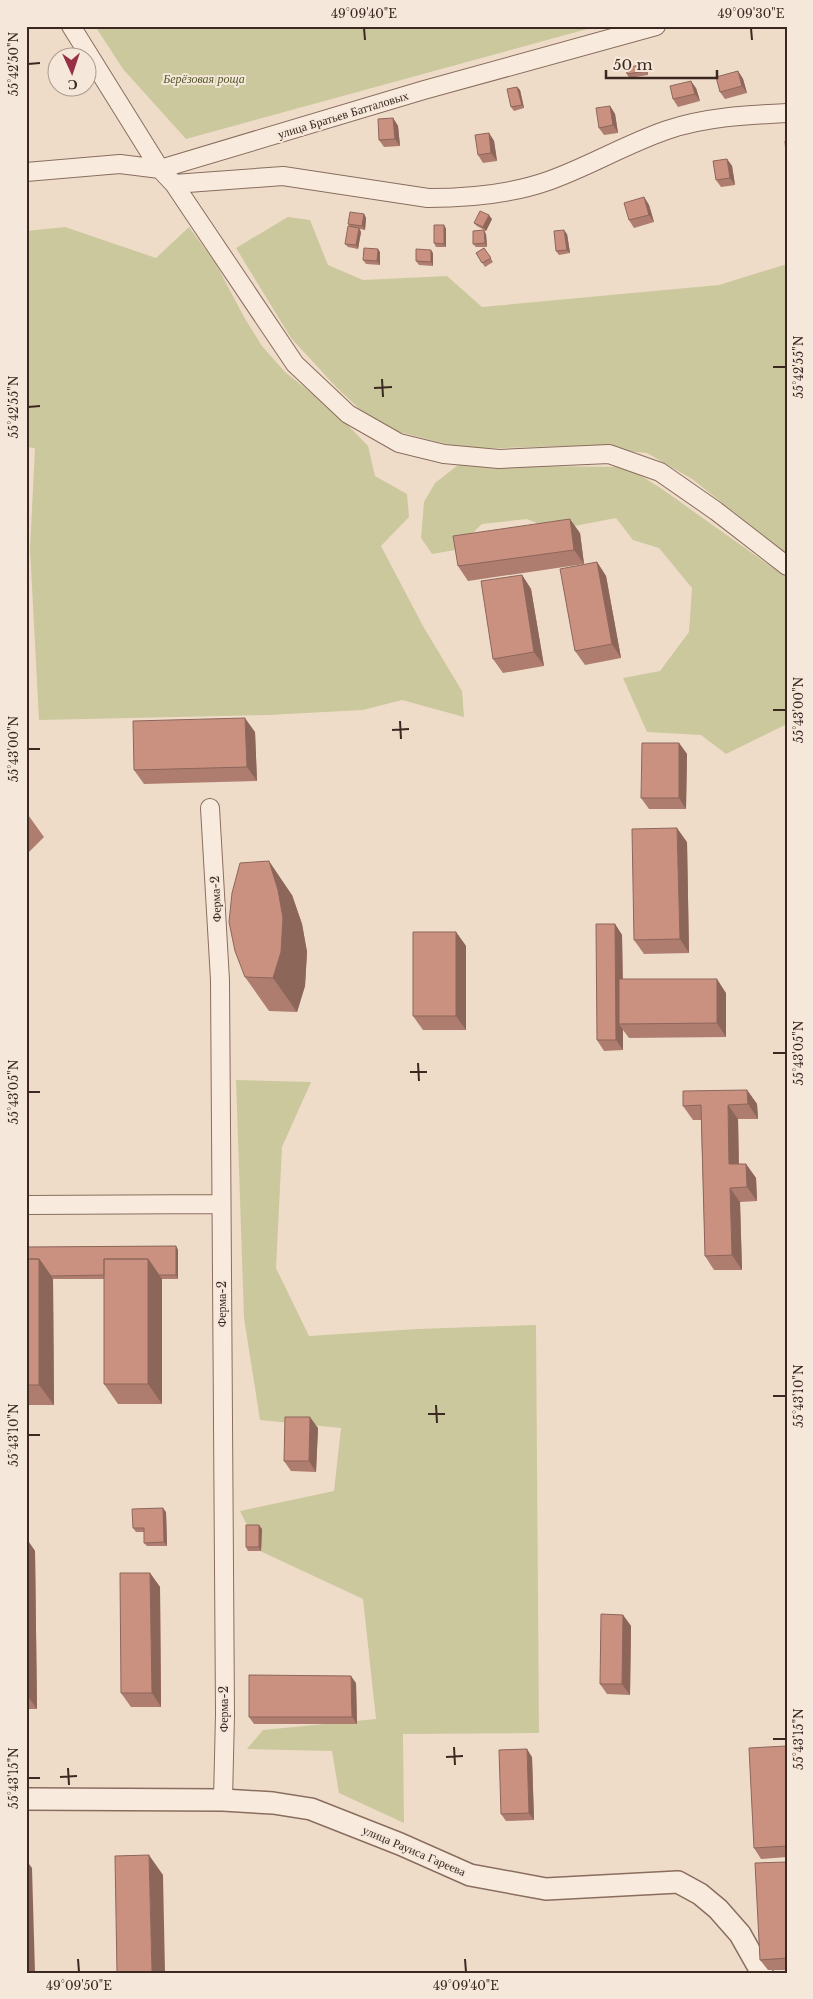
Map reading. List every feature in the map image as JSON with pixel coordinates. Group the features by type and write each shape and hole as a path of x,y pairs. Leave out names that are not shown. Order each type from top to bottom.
{"street":[{"path":"71,26 160,169 174,184 295,364 348,414 399,443 444,454 499,459 609,454 660,472 716,511 787,566"},
{"name":"улица Братьев Батталовых","path":"26,172 120,164 160,169 424,90 656,26"},
{"path":"174,184 283,176 428,198 451,198 519,189 548,181 667,130 730,116 787,113"},
{"name":"Ферма-2","path":"210,808 220,980 225,1714 222,1800"},
{"path":"26,1205 221,1204"},
{"name":"улица Рауиса Гареева","path":"26,1799 222,1800 273,1803 310,1809 400,1844 470,1875 546,1889 678,1882 700,1894 718,1909 740,1934 762,1973"}],"green space":[{"name":"Берёзовая роща","path":"95,26 598,26 186,139 123,69"},
{"path":"288,217 310,220 328,265 363,280 447,276 482,307 719,285 787,264 787,554 692,479 647,453 569,446 466,449 399,432 365,414 337,388 291,338 236,248"},
{"path":"65,227 156,258 189,227 216,264 244,317 262,346 285,372 335,412 368,446 375,476 407,494 409,517 381,546 423,626 462,691 464,717 402,700 363,710 268,715 39,720 30,549 35,448 26,447 26,231"},
{"path":"462,462 526,466 627,467 662,489 787,578 787,724 726,754 701,735 647,732 623,678 660,671 689,632 692,588 659,548 633,540 616,518 554,530 527,519 482,524 455,550 432,554 421,538 424,502 435,483"},
{"path":"236,1080 311,1082 282,1147 276,1268 309,1336 417,1329 536,1325 539,1733 403,1734 404,1823 339,1793 332,1751 247,1749 263,1730 376,1719 363,1599 260,1551 240,1511 334,1491 341,1428 260,1420 244,1318"}],"building":[{"path":"644,64 646,71 627,74 626,68"},
{"path":"738,71 742,86 720,92 716,77"},
{"path":"691,81 695,94 673,99 670,86"},
{"path":"517,87 522,105 511,107 507,89"},
{"path":"610,106 613,125 599,128 596,108"},
{"path":"393,118 395,139 379,140 378,119"},
{"path":"489,133 491,153 478,155 475,135"},
{"path":"787,140 787,165 785,141"},
{"path":"727,159 730,178 716,180 713,161"},
{"path":"644,197 649,215 629,220 624,203"},
{"path":"480,211 489,215 483,227 474,223"},
{"path":"350,212 364,214 362,226 348,224"},
{"path":"434,225 444,225 444,244 434,243"},
{"path":"348,226 359,228 356,245 345,244"},
{"path":"484,230 485,243 473,244 473,231"},
{"path":"564,230 567,250 556,251 554,231"},
{"path":"364,248 378,249 377,261 363,260"},
{"path":"484,248 491,258 482,263 476,253"},
{"path":"416,249 431,250 431,262 416,261"},
{"path":"570,519 574,550 458,566 453,536"},
{"path":"597,562 612,644 575,651 560,569"},
{"path":"522,575 534,652 493,659 481,581"},
{"path":"245,718 247,767 134,770 133,721"},
{"path":"642,743 679,743 679,798 641,798"},
{"path":"677,828 680,939 634,940 632,829"},
{"path":"269,861 278,890 283,918 281,952 273,978 245,977 235,951 229,922 232,893 240,863"},
{"path":"596,924 615,924 616,1040 597,1040"},
{"path":"413,932 456,932 456,1016 413,1016"},
{"path":"619,979 717,979 717,1023 619,1024"},
{"path":"747,1090 748,1104 728,1105 729,1164 746,1164 747,1187 730,1188 732,1255 705,1256 701,1105 683,1106 683,1091"},
{"path":"176,1246 176,1275 159,1275 148,1259 104,1259 104,1275 51,1276 39,1259 26,1259 26,1247"},
{"path":"26,1259 39,1259 39,1385 26,1385"},
{"path":"104,1259 148,1259 148,1384 104,1384"},
{"path":"285,1417 310,1417 309,1461 284,1461"},
{"path":"163,1508 164,1542 144,1543 144,1528 133,1528 132,1509"},
{"path":"246,1525 259,1525 259,1547 246,1547"},
{"path":"120,1573 150,1573 152,1693 121,1693"},
{"path":"601,1614 623,1615 622,1684 600,1684"},
{"path":"249,1675 351,1676 352,1717 249,1717"},
{"path":"787,1746 787,1846 754,1848 749,1748"},
{"path":"527,1749 529,1813 501,1814 499,1750"},
{"path":"149,1855 152,1973 117,1973 115,1856"},
{"path":"787,1862 787,1958 760,1960 755,1863"}]}
